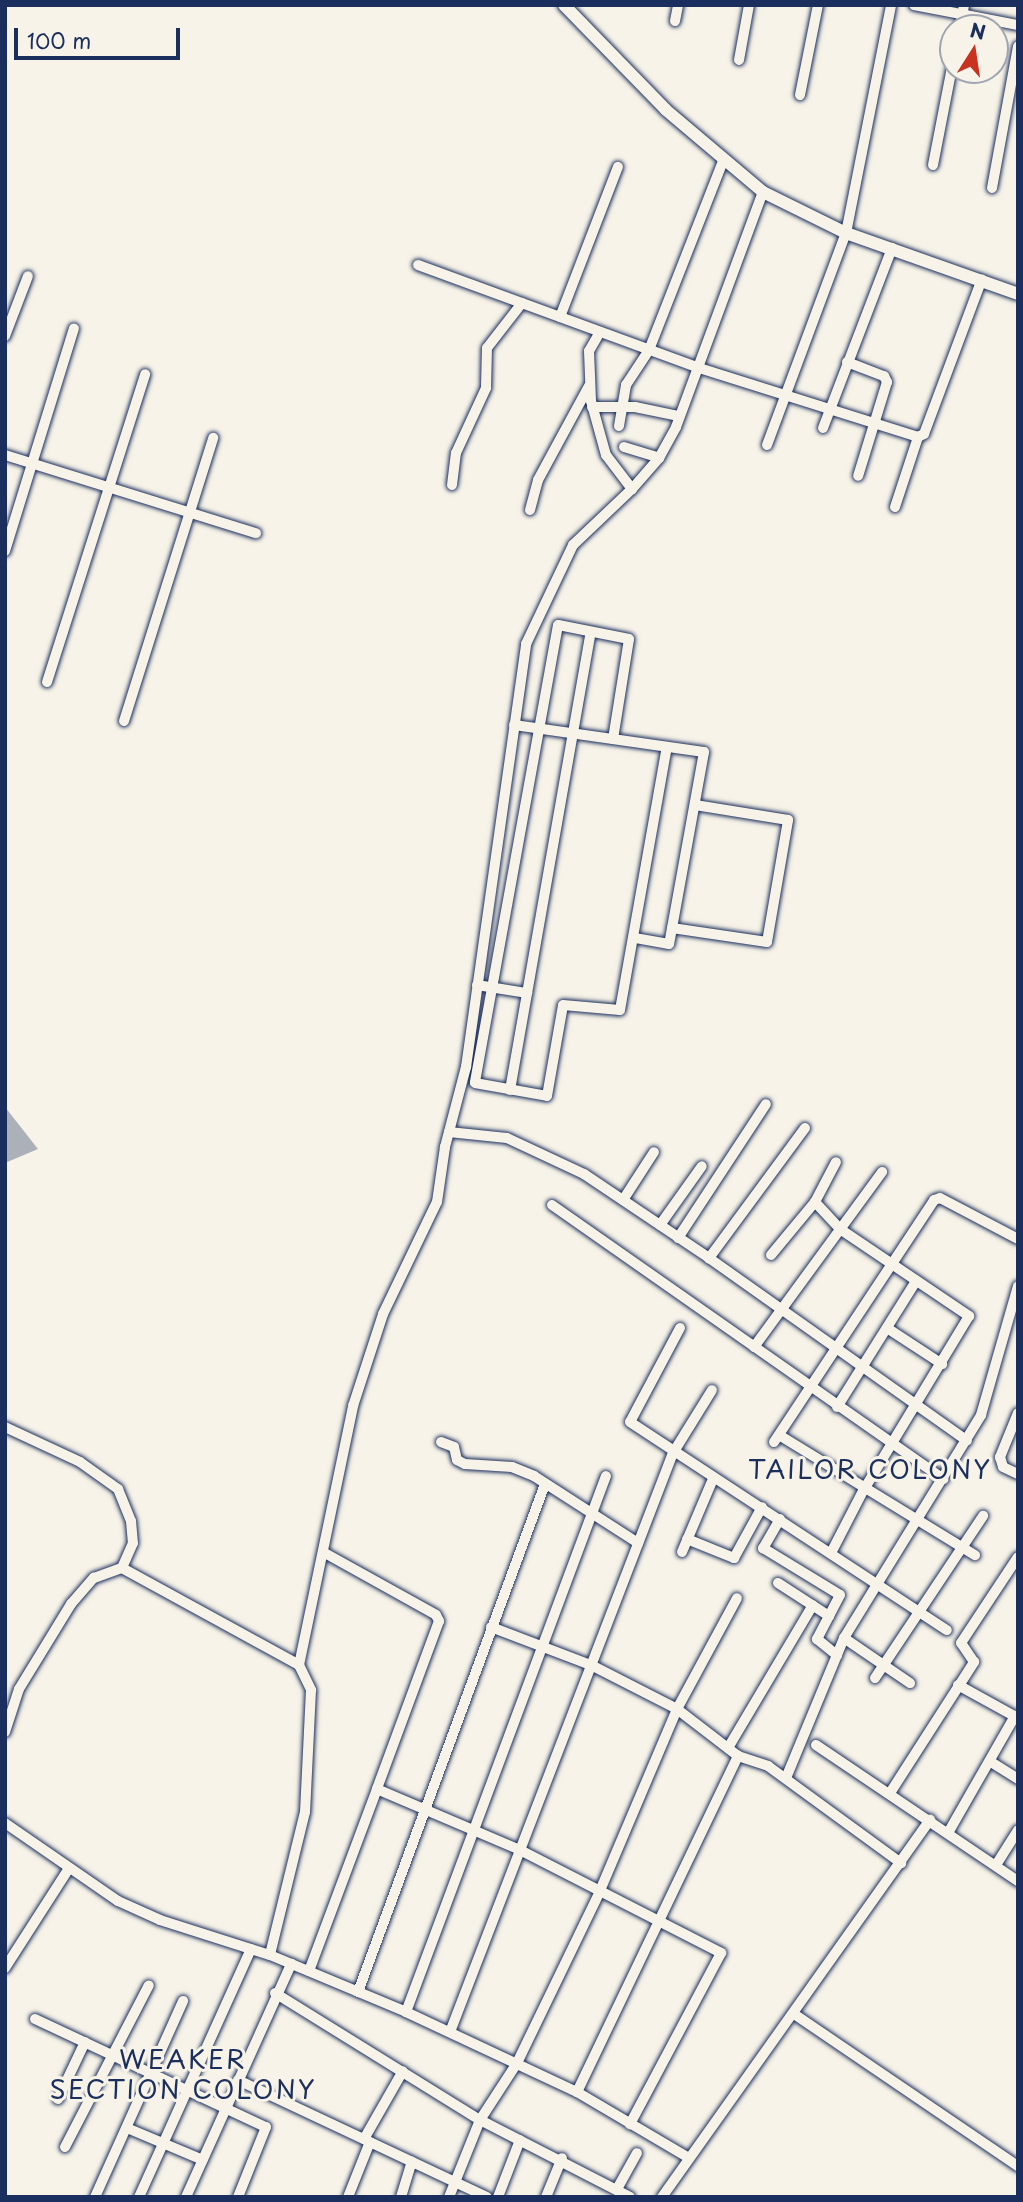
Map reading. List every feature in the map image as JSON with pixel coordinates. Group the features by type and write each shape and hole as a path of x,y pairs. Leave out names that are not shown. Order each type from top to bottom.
{"street":[{"path":"564,5 666,110 763,192 846,233 982,279 1018,294"},
{"path":"675,21 678,5"},
{"path":"738,60 749,5"},
{"path":"800,95 818,5"},
{"path":"767,445 846,233 891,5"},
{"path":"915,5 963,10 1018,25"},
{"path":"992,188 1018,46"},
{"path":"933,165 949,84"},
{"path":"619,426 625,408 626,385 649,350 724,159"},
{"path":"560,317 618,167"},
{"path":"299,1665 353,1406 383,1314 437,1202 449,1132 466,1067 526,643 573,545 632,489 659,458 679,416 763,192"},
{"path":"823,428 828,409 892,248"},
{"path":"418,265 696,368 918,437"},
{"path":"5,336 28,276"},
{"path":"895,507 918,437 923,434 982,279"},
{"path":"452,485 456,453 485,388 487,348 522,303"},
{"path":"5,551 75,328"},
{"path":"600,332 589,351 592,407 606,455 632,489"},
{"path":"847,362 884,376 887,382 858,476"},
{"path":"47,682 145,373"},
{"path":"530,510 538,480 589,386"},
{"path":"592,407 625,408 679,416"},
{"path":"124,721 213,438"},
{"path":"624,447 659,458"},
{"path":"5,455 256,533"},
{"path":"613,739 629,639 558,625 475,1083 547,1097 563,1004 620,1010 667,747"},
{"path":"510,1090 591,632"},
{"path":"514,725 705,752 669,944 635,938"},
{"path":"673,928 767,942 788,820 695,805"},
{"path":"477,985 527,993"},
{"path":"678,1238 766,1104"},
{"path":"709,1258 805,1128"},
{"path":"449,1132 507,1138 584,1174 709,1258 835,1350 967,1441"},
{"path":"623,1200 654,1152"},
{"path":"771,1255 814,1202 835,1162"},
{"path":"660,1225 702,1166"},
{"path":"754,1347 882,1172"},
{"path":"975,1555 776,1439 937,1198 1018,1239"},
{"path":"814,1202 840,1229 969,1316 863,1491 831,1553"},
{"path":"552,1205 809,1388 944,1479"},
{"path":"837,1406 916,1281"},
{"path":"786,1778 844,1638 981,1415 1018,1286"},
{"path":"680,1328 630,1422 673,1453 762,1507 947,1630"},
{"path":"887,1328 942,1364"},
{"path":"450,2032 673,1453 712,1390"},
{"path":"1018,1413 1000,1457 1003,1467 1018,1474"},
{"path":"5,1427 80,1462 118,1489 131,1521 133,1543 122,1568 94,1578 71,1604 19,1689 5,1732"},
{"path":"441,1442 454,1447 457,1460 465,1464 513,1467 638,1543"},
{"path":"406,2012 472,1828 606,1476"},
{"path":"682,1552 713,1479"},
{"path":"358,1992 545,1484"},
{"path":"687,1539 734,1558 762,1507"},
{"path":"876,1678 921,1615 983,1516"},
{"path":"780,1519 763,1548 841,1595 817,1643 837,1655"},
{"path":"309,1971 439,1621 436,1615 323,1552"},
{"path":"890,1793 974,1662 961,1643 1018,1557"},
{"path":"122,1568 299,1665 311,1690 305,1812 270,1955"},
{"path":"778,1583 829,1615"},
{"path":"449,2197 480,2120 517,2063 599,1893 677,1709 737,1598"},
{"path":"728,1748 813,1605"},
{"path":"491,1627 593,1666 677,1709 738,1756 761,1762 786,1778 901,1863"},
{"path":"844,1638 910,1683"},
{"path":"948,1833 1016,1717 958,1685"},
{"path":"816,1745 1018,1881"},
{"path":"577,2092 738,1756"},
{"path":"991,1762 1018,1779"},
{"path":"377,1789 520,1850 599,1893 721,1953 630,2124"},
{"path":"663,2197 930,1820"},
{"path":"5,1823 68,1870 160,1920 270,1955 406,2012 577,2092 689,2158"},
{"path":"996,1865 1018,1830"},
{"path":"5,1968 68,1870"},
{"path":"139,2197 251,1949"},
{"path":"186,2197 228,2106 275,1993 291,1964"},
{"path":"65,2147 149,1985"},
{"path":"275,1993 480,2120 562,2158 630,2197"},
{"path":"95,2197 183,2001"},
{"path":"794,2014 1018,2166"},
{"path":"35,2019 228,2106 266,2127 238,2197"},
{"path":"58,2099 85,2042"},
{"path":"348,2197 367,2141 403,2071"},
{"path":"238,2080 456,2180 487,2197"},
{"path":"127,2128 203,2160"},
{"path":"498,2197 520,2140"},
{"path":"617,2189 636,2153"},
{"path":"545,2197 562,2158"},
{"path":"401,2197 412,2162"}],"shaded area":[{"path":"5,1107 38,1149 5,1163"}],"district":[{"name":"TAILOR COLONY","path":"870,1469"},
{"name":"WEAKER SECTION COLONY","path":"183,2074"}]}
